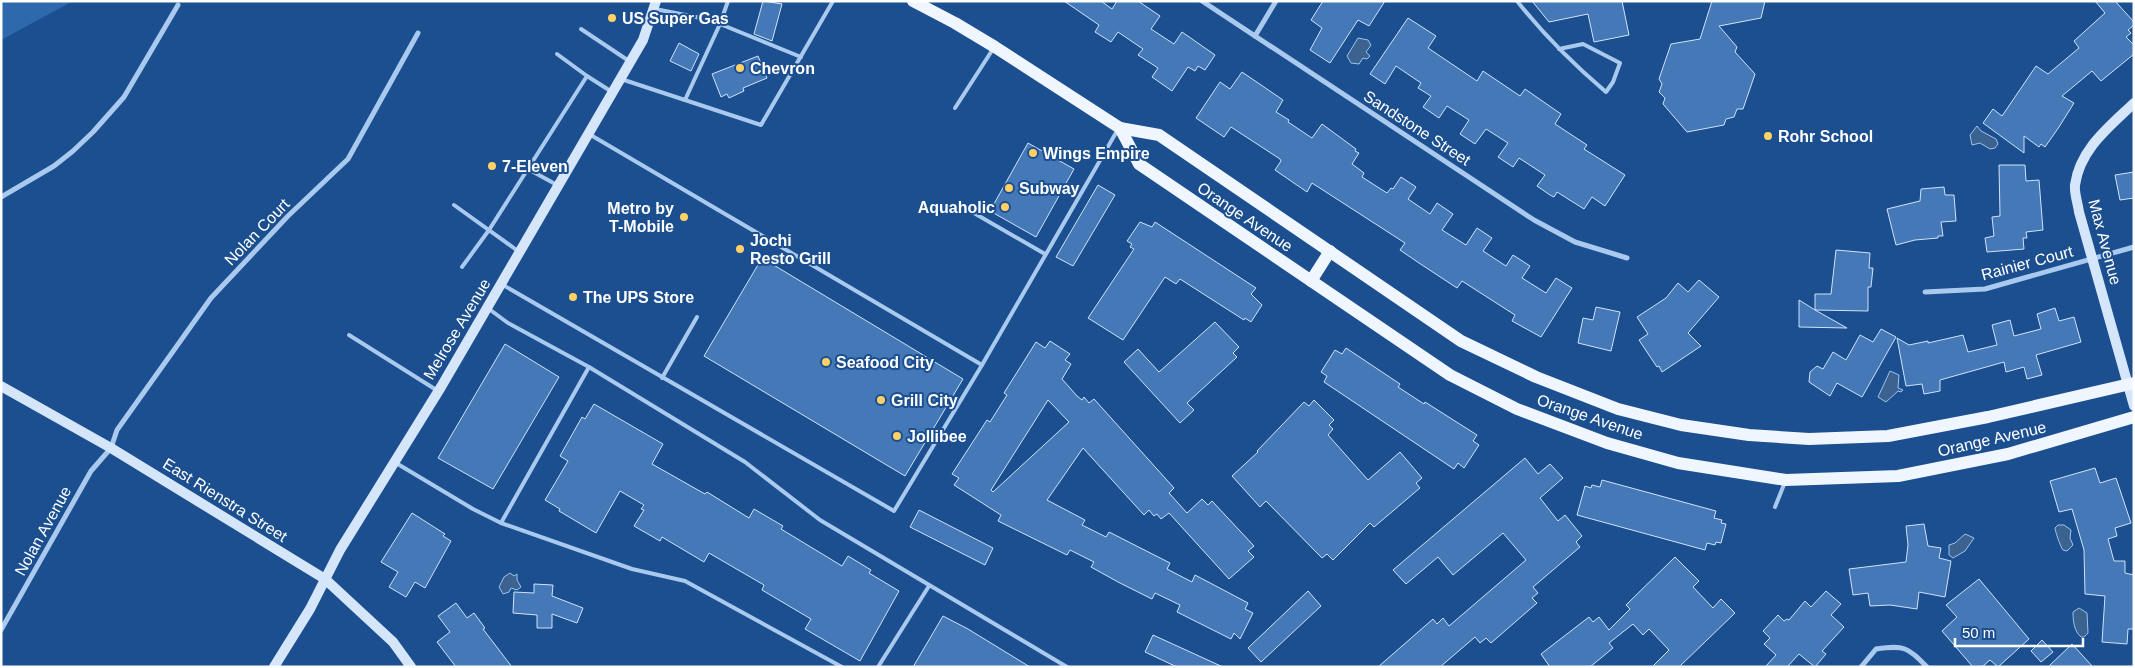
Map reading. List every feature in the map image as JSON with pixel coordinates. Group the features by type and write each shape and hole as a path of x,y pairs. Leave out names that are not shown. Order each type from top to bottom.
{"main road":[{"name":"Orange Avenue","path":"913,1 956,23 1120,128 1159,135 1461,341 1536,377 1618,409 1681,425 1748,434 1809,439 1888,436 1988,417 2131,383"},
{"name":"Orange Avenue","path":"1120,128 1140,164 1450,375 1517,409 1607,443 1678,463 1786,480 1898,476 2008,454 2134,417"},
{"path":"1311,281 1330,251"}],"street":[{"name":"Sandstone Street","path":"1202,1 1534,220 1575,242 1627,258"},
{"path":"1255,36 1276,1"},
{"path":"1,198 54,166 93,132 124,97 178,5"},
{"name":"Melrose Avenue","path":"274,667 310,609 340,550 438,391 644,40 655,5"},
{"name":"Nolan Court","path":"111,448 117,430 211,298 288,216 348,159 418,33"},
{"name":"Max Avenue","path":"2134,104 2096,140 2082,160 2075,186 2079,212 2131,383 2134,406"},
{"name":"Rainier Court","path":"1925,292 1985,289 2134,247"},
{"name":"East Rienstra Street","path":"1,386 111,448 325,579 392,642 411,667"},
{"name":"Nolan Avenue","path":"2,629 91,471 111,448"},
{"path":"1861,667 1876,649 1900,646 1913,654 1927,667"}],"lane":[{"path":"684,100 720,24 728,1"},
{"path":"621,79 761,124 833,1"},
{"path":"1517,1 1559,49 1576,67 1606,92 1613,82 1620,63 1583,44 1559,49"},
{"path":"655,5 706,19 801,57"},
{"path":"581,29 631,62"},
{"path":"955,108 995,47"},
{"path":"557,54 613,92"},
{"path":"462,267 489,230 587,76"},
{"path":"501,284 894,510 982,365 1120,128"},
{"path":"589,134 982,365"},
{"path":"528,169 558,186"},
{"path":"454,205 520,252"},
{"path":"960,205 1045,254"},
{"path":"487,308 508,323 589,367 744,462 820,520 1067,667"},
{"path":"662,378 697,317"},
{"path":"349,335 438,391"},
{"path":"501,523 589,367"},
{"path":"393,462 473,509 501,523 632,569 684,581 842,667"},
{"path":"1775,507 1786,480"},
{"path":"878,667 929,586"}],"shaded area":[{"path":"1,1 73,1 1,40"},
{"path":"1358,38 1368,40 1371,45 1366,52 1370,56 1367,59 1363,58 1359,64 1351,63 1347,56"},
{"path":"1977,126 1981,131 1996,139 1998,144 1995,148 1990,149 1980,143 1972,145 1970,135"},
{"path":"1890,371 1899,375 1898,388 1903,390 1901,392 1898,391 1886,402 1878,397"},
{"path":"2058,525 2064,525 2071,530 2070,538 2073,545 2067,551 2063,550 2058,539 2055,528"},
{"path":"1965,534 1974,538 1965,551 1953,558 1949,555 1949,545 1955,543"},
{"path":"510,573 514,576 517,574 517,580 521,587 517,590 511,588 509,592 503,594 499,587 504,577"},
{"path":"2079,608 2087,613 2088,633 2084,637 2081,637 2075,629 2073,612"}],"building":[{"path":"763,1 782,4 772,41 754,34"},
{"path":"1064,1 1101,1 1112,9 1117,1 1138,1 1160,16 1151,29 1174,44 1182,32 1215,55 1205,70 1198,66 1195,71 1188,67 1172,91 1152,77 1158,68 1138,55 1143,49 1118,32 1111,42 1095,32 1099,25"},
{"path":"1323,1 1385,1 1369,26 1358,20 1330,63 1310,50 1322,28 1311,20"},
{"path":"1532,1 1622,1 1629,35 1594,42 1588,14 1549,22"},
{"path":"1712,1 1765,1 1761,18 1719,26 1737,47 1735,52 1755,74 1743,109 1737,109 1734,117 1726,119 1724,125 1687,132 1663,104 1665,98 1659,92 1662,84 1659,79 1671,44 1700,39"},
{"path":"2095,1 2115,1 2134,22 2134,25 2128,30 2131,33 2126,37 2134,45 2134,54 2101,81 2092,71 2062,96 2074,103 2059,127 2045,147 2041,144 2039,147 2024,136 2024,153 1983,123 1993,109 2002,116 2036,66 2048,74 2079,48 2074,41 2105,13"},
{"path":"1408,18 1436,36 1428,48 1477,81 1483,71 1520,96 1525,89 1561,114 1555,124 1587,145 1584,149 1625,175 1605,206 1592,197 1584,209 1557,192 1554,197 1550,195 1537,186 1545,175 1519,158 1513,167 1498,157 1508,143 1486,129 1475,144 1460,134 1469,120 1447,106 1439,118 1423,107 1431,96 1418,88 1421,83 1396,66 1385,84 1370,74"},
{"path":"679,43 699,54 691,71 670,61"},
{"path":"758,56 767,78 743,88 744,91 729,98 727,94 721,97 712,74"},
{"path":"1242,72 1283,100 1276,112 1289,120 1288,122 1312,138 1322,124 1356,149 1355,151 1359,153 1352,164 1364,173 1362,177 1387,193 1391,188 1393,189 1401,177 1416,187 1408,199 1430,214 1437,203 1453,214 1442,230 1466,245 1477,228 1492,238 1483,251 1506,266 1513,255 1530,266 1522,278 1546,293 1556,278 1572,288 1541,337 1512,321 1515,315 1462,281 1457,288 1419,263 1400,250 1405,243 1312,183 1307,192 1275,170 1281,161 1280,159 1231,127 1224,137 1196,118 1220,82 1230,89"},
{"path":"1028,143 1074,169 1036,237 990,211"},
{"path":"1999,165 2025,165 2026,181 2039,180 2043,230 2026,232 2027,238 2023,238 2024,249 1987,252 1985,238 1994,236 1992,217 2000,216"},
{"path":"2134,172 2134,198 2120,200 2115,175"},
{"path":"1098,185 1115,195 1073,266 1056,257"},
{"path":"1944,187 1945,195 1954,195 1956,221 1941,222 1943,236 1938,236 1938,238 1915,240 1896,245 1887,209 1920,201 1921,189"},
{"path":"1140,222 1152,227 1155,222 1256,288 1251,294 1262,305 1251,322 1245,318 1244,320 1180,279 1176,284 1165,277 1123,340 1088,318 1134,249 1130,247 1132,244 1127,241"},
{"path":"1836,250 1870,253 1869,268 1873,268 1871,287 1868,287 1868,311 1815,310 1815,294 1831,294"},
{"name":"Seafood City","path":"762,258 963,379 905,476 704,356"},
{"path":"1699,280 1719,297 1688,333 1701,346 1662,372 1639,340 1648,334 1637,317 1666,298 1678,283 1688,292"},
{"path":"1799,300 1847,328 1799,327"},
{"path":"1596,307 1620,312 1611,351 1578,343 1583,318 1593,320"},
{"path":"2055,308 2059,321 2074,317 2081,342 2036,355 2042,375 2027,379 2024,367 2006,372 2004,362 1940,380 1940,391 1924,394 1922,384 1906,386 1897,338 1909,345 1963,335 1968,352 1997,345 1992,325 2010,320 2014,336 2041,329 2037,314"},
{"path":"1215,322 1239,347 1233,353 1237,357 1187,403 1194,410 1180,423 1124,362 1138,349 1159,372"},
{"path":"1881,329 1896,337 1862,397 1837,383 1830,396 1809,382 1810,372 1817,366 1823,369 1833,352 1846,360 1860,335 1873,342"},
{"path":"1050,341 1070,354 1065,360 1071,364 1062,379 1082,400 1084,397 1089,403 1094,399 1174,488 1169,493 1187,513 1202,499 1208,505 1212,501 1254,546 1248,551 1254,557 1229,579 1169,513 1161,519 1157,514 1154,516 1149,510 1144,515 1083,448 1047,500 1085,520 1082,525 1106,537 1109,532 1170,563 1167,569 1192,582 1195,575 1248,603 1245,609 1253,613 1240,639 1234,633 1231,639 1177,612 1180,605 1155,593 1152,599 1118,582 1091,567 1094,562 1070,550 1067,555 998,521 1001,515 954,485 959,478 952,474 987,420 990,422 1007,395 1004,393 1036,342 1045,348","holes":["1048,400 1069,422 993,492 991,490"]},
{"path":"505,344 559,377 493,489 438,458"},
{"path":"1346,348 1400,384 1398,387 1477,435 1473,441 1479,445 1464,468 1458,463 1454,469 1324,382 1327,376 1321,372 1335,350 1342,354"},
{"path":"1314,400 1334,420 1329,425 1333,429 1328,435 1368,480 1400,452 1422,478 1416,483 1420,488 1374,527 1370,523 1333,560 1327,554 1322,558 1266,501 1260,507 1232,476 1258,452 1304,402 1309,406"},
{"path":"594,404 663,444 652,464 705,494 707,492 749,518 754,509 783,526 781,529 842,566 848,556 871,570 869,573 899,591 860,661 805,629 811,619 762,590 764,585 709,553 704,562 662,537 660,541 634,526 644,510 641,509 644,505 620,491 596,533 559,511 560,509 545,500 568,461 560,456 582,417 585,419"},
{"path":"1525,458 1538,474 1550,464 1563,478 1540,498 1558,521 1565,515 1582,536 1576,542 1580,547 1533,587 1538,593 1532,598 1537,603 1491,643 1486,638 1480,643 1475,637 1440,667 1378,667 1433,619 1437,624 1443,618 1449,626 1526,560 1503,533 1453,575 1438,557 1406,584 1393,570"},
{"path":"2095,468 2100,483 2116,478 2131,523 2115,528 2117,536 2108,539 2114,561 2125,561 2125,573 2134,575 2134,629 2128,629 2127,644 2102,642 2105,596 2085,594 2084,550 2072,509 2059,512 2050,481"},
{"path":"1602,480 1716,511 1714,518 1722,520 1721,523 1726,524 1721,543 1716,542 1715,545 1707,543 1705,550 1577,515 1585,486 1591,488 1592,485 1600,487"},
{"path":"919,510 993,548 985,565 910,527"},
{"path":"412,513 445,534 443,536 451,541 425,588 415,582 406,597 389,587 398,572 381,562"},
{"path":"1924,524 1928,546 1941,548 1939,558 1951,561 1945,597 1919,592 1917,609 1890,605 1870,606 1868,593 1853,595 1849,569 1906,562 1908,545 1906,526"},
{"path":"1675,557 1699,581 1693,587 1713,608 1721,599 1735,613 1679,667 1652,667 1669,650 1649,629 1643,635 1633,624 1609,643 1613,648 1590,667 1550,667 1541,654 1589,617 1593,622 1599,617 1609,630 1630,609 1626,605"},
{"path":"1979,579 2029,639 1998,667 1990,660 1982,667 1973,667 1942,631 1957,617 1946,605"},
{"path":"534,584 553,585 552,596 583,608 577,623 552,614 552,628 537,628 537,615 513,613 514,592 534,593"},
{"path":"1308,591 1321,606 1261,662 1248,648"},
{"path":"1826,591 1841,604 1831,615 1844,627 1822,651 1826,654 1815,667 1799,654 1787,667 1765,667 1776,655 1764,644 1770,638 1763,631 1778,615 1784,621 1789,620 1805,601 1811,607"},
{"path":"456,603 467,618 474,613 485,628 483,629 512,667 456,667 437,642 450,632 438,616"},
{"path":"943,616 968,629 1030,667 913,667"},
{"path":"1153,635 1223,667 1177,667 1145,652"},
{"path":"2042,640 2053,652 2041,662 2031,651"},
{"path":"2072,644 2093,667 2048,667"}],"place":[{"name":"US Super Gas","path":"612,18"},
{"name":"Chevron","path":"740,68"},
{"name":"Rohr School","path":"1768,136"},
{"name":"Wings Empire","path":"1033,153"},
{"name":"7-Eleven","path":"492,166"},
{"name":"Subway","path":"1009,188"},
{"name":"Aquaholic","path":"1005,207"},
{"name":"Metro by T-Mobile","path":"684,217"},
{"name":"Jochi Resto Grill","path":"740,249"},
{"name":"The UPS Store","path":"573,297"},
{"name":"Seafood City","path":"826,362"},
{"name":"Grill City","path":"881,400"},
{"name":"Jollibee","path":"897,436"}]}
